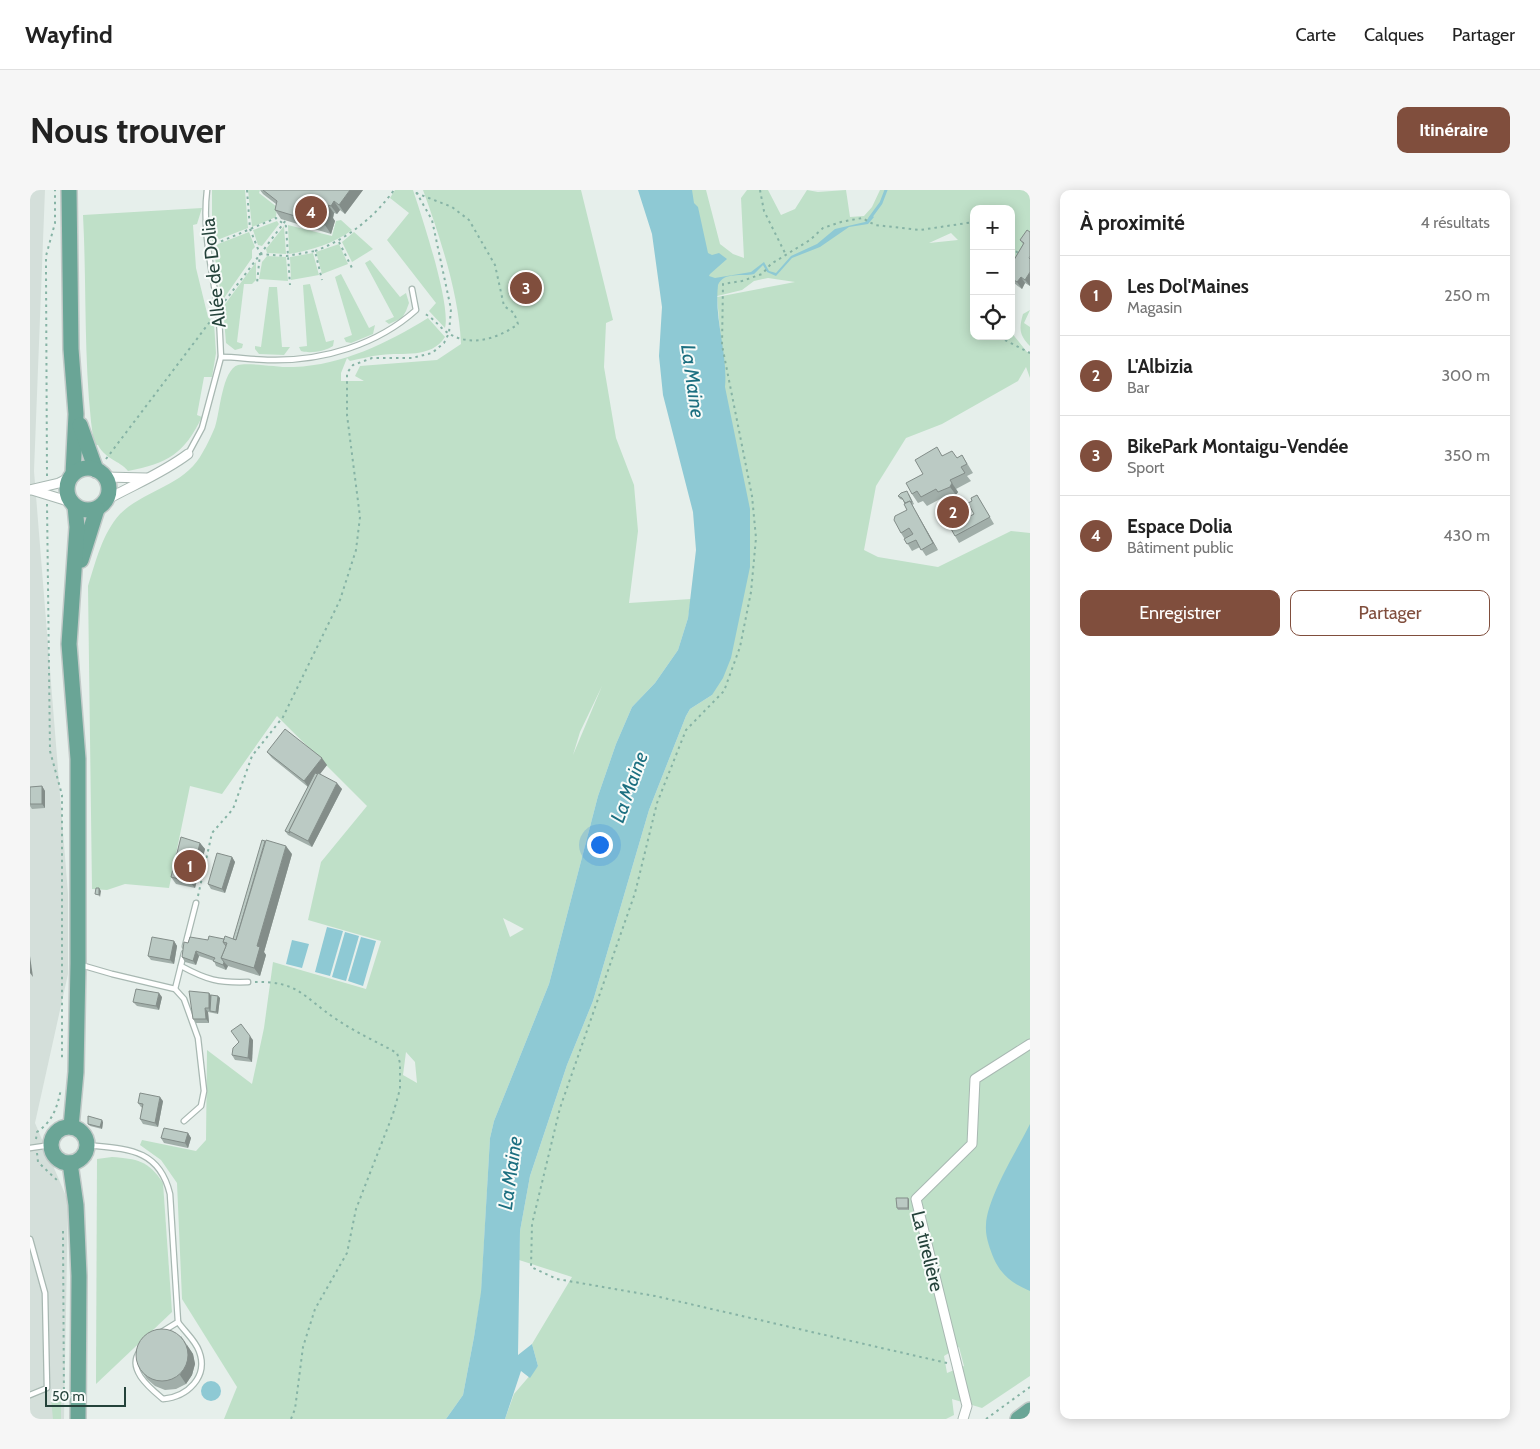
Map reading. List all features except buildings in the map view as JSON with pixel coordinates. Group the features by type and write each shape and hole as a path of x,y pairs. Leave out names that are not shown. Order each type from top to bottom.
{"main road":[{"path":"68,190 71,349 76,414 72,476 67,490 73,504 77,527 69,644 78,759 76,1072 71,1128"},
{"path":"71,596 101,505 109,488 100,473 76,414"},
{"path":"72,476 84,469 100,473"},
{"path":"73,504 85,510 101,505"},
{"path":"71,1128 80,1131 87,1145 80,1159 70,1163 59,1160 44,1146 60,1130 71,1128"},
{"path":"70,1163 76,1205 79,1276 78,1419"},
{"path":"1018,1419 1030,1410"}],"street":[{"name":"Allée de Dolia","path":"101,505 146,478 168,469 188,454"},
{"name":"Allée de Dolia","path":"100,473 146,478"},
{"path":"47,490 72,476"},
{"path":"31,490 47,490 73,504"},
{"name":"La tirelière","path":"963,1419 967,1406 916,1199 972,1144 975,1079 1030,1044"}],"lane":[{"name":"Allée de Dolia","path":"188,454 202,428 221,357 218,311 208,247 207,190"},
{"path":"221,357 270,360 297,359 332,353 369,341 402,323 416,310 412,289"},
{"path":"175,989 196,903"},
{"path":"78,964 175,989 184,998 198,1038 204,1090 201,1106 184,1121"},
{"path":"181,966 207,979 227,982 248,982"},
{"path":"87,1145 128,1149 142,1154 152,1161 166,1179 170,1194 178,1322 199,1350 202,1365 199,1378 189,1390 176,1398 162,1399 145,1385 136,1368 136,1356 142,1349"},
{"path":"30,1148 44,1146"},
{"path":"30,1239 45,1293 47,1388 30,1395"},
{"path":"154,1337 178,1322"}],"path":[{"path":"55,190 55,223 46,256 47,490 50,751 62,795 62,1063"},
{"path":"247,190 250,229 260,254 257,283"},
{"path":"260,254 288,256 315,251 339,242 355,230 387,200 394,190"},
{"path":"760,190 764,212 786,255"},
{"path":"416,193 452,207 469,220 495,265 504,306 514,313 518,324 504,335 487,340 465,339 448,333 430,316 416,310"},
{"path":"208,247 276,218 286,226 290,285"},
{"path":"957,1365 655,1296 557,1280 531,1266 532,1224 560,1108 635,893 657,803 686,730 724,691 740,648 751,592 756,538 753,505 722,345 723,284 742,281 762,274 786,255 810,240 823,228 862,218 875,225 920,230 970,223"},
{"path":"100,473 124,437 286,220"},
{"path":"339,242 352,268"},
{"path":"1015,250 1021,255"},
{"path":"315,251 322,280"},
{"path":"1005,340 1030,353"},
{"path":"196,903 212,833 233,809 252,756 283,717 340,600 356,550 360,516 347,416 348,373"},
{"path":"248,982 276,981 292,987 310,997 336,1019 397,1053 400,1063 400,1089 396,1106 356,1208 347,1253 315,1309 306,1337 295,1408 291,1419"},
{"path":"61,1081 54,1114 50,1121 37,1132 44,1146 38,1162 57,1179 61,1187"},
{"path":"63,1225 64,1410"},
{"path":"986,1419 1030,1387"}],"shaded area":[{"path":"30,190 45,190 34,471 68,894 68,974 35,1123 68,1201 64,1419 30,1419"}],"green space":[{"path":"212,190 245,190 248,228 212,242"},
{"path":"248,190 260,190 259,193 277,207 276,217 252,227"},
{"path":"395,190 413,190 440,281 446,316 445,328 429,311 436,303 387,240 409,213 390,198"},
{"path":"423,190 581,190 613,320 606,323 604,367 616,438 634,485 638,531 629,603 691,599 688,618 678,650 655,683 632,707 616,744 598,796 549,984 494,1121 490,1138 481,1295 463,1395 446,1419 224,1419 237,1387 182,1299 177,1183 161,1160 140,1145 142,1140 196,1151 206,1140 207,1050 252,1084 264,1028 273,962 366,989 381,941 308,920 321,862 367,806 277,716 222,794 190,786 169,888 125,884 107,890 92,889 88,586 104,539 120,514 140,499 183,475 200,457 215,427 228,375 238,365 294,367 330,362 381,344 428,318 445,337 439,344 424,352 377,355 350,361 347,358 341,373 341,381 364,381 355,376 360,366 437,360 461,344 453,286","holes":["602,686 573,755 580,732","503,918 524,929 510,937","406,1052 415,1062 417,1083 403,1075"]},
{"path":"684,190 706,190 720,244 733,254 744,258 741,198 747,190 768,190 781,215 795,209 807,190 818,192 846,190 850,217 864,216 872,207 880,190 1030,190 1030,238 1015,257 1015,205 970,205 970,340 1015,340 1015,337 1027,352 1030,352 1030,378 1026,367 1018,381 942,424 906,438 876,486 864,550 878,557 938,567 1011,531 1030,533 1030,1376 982,1408 952,1399 954,1415 946,1419 505,1419 514,1394 538,1366 532,1344 572,1277 519,1260 520,1231 530,1176 567,1065 593,1001 649,810 686,716 690,709 712,695 725,387 717,297 795,282 768,278 754,281 742,290 705,299","holes":["951,233 958,240 929,243","959,1347 964,1366 947,1373 944,1356"]},
{"path":"202,208 197,224 193,225 196,268 208,317 214,323 216,353 212,377 204,377 197,415 202,417 188,440 173,455 154,464 128,471 105,454 98,445 94,445 88,388 83,215"},
{"path":"341,220 352,230 322,246 289,254 288,225 332,236 336,221"},
{"path":"277,221 279,224 262,246 258,245 253,230"},
{"path":"284,226 286,254 267,253 266,249"},
{"path":"249,232 255,247 252,250 252,258 222,301 213,246"},
{"path":"354,232 373,249 352,262 342,242"},
{"path":"339,244 348,264 322,274 316,252"},
{"path":"313,253 319,275 291,280 290,257"},
{"path":"267,256 286,257 288,281 259,279 262,262"},
{"path":"370,260 400,297 406,293 409,303 402,318 389,324 385,321 394,317 365,263"},
{"path":"256,262 256,280 252,284 244,284 237,342 243,344 242,348 235,350 226,343 223,307"},
{"path":"341,274 369,328 375,325 373,334 351,343 346,342 344,338 352,335 335,277"},
{"path":"310,284 326,342 334,340 333,346 318,352 301,351 299,347 307,346 303,285"},
{"path":"269,287 277,287 282,347 290,347 284,355 259,354 255,349 255,346 261,347"},
{"path":"1030,310 1024,323 1030,327 1030,346 1022,335 1021,323 1023,314"},
{"path":"112,1157 135,1160 147,1165 158,1175 163,1183 172,1312 96,1384 97,1159"},
{"path":"61,1394 61,1419 53,1419 51,1398"}],"water":[{"name":"La Maine","path":"638,190 692,190 694,203 698,207 708,253 712,255 719,253 727,259 710,274 709,276 715,278 751,272 764,262 769,271 776,273 791,256 817,244 835,229 865,222 871,215 874,217 868,224 849,227 820,247 792,258 776,276 767,272 763,265 754,274 729,276 724,278 718,285 717,298 725,362 725,387 750,509 750,567 731,658 723,678 712,695 690,709 686,716 649,810 593,1001 567,1065 530,1176 520,1231 518,1355 532,1344 538,1366 530,1378 521,1371 505,1419 446,1419 463,1395 474,1337 481,1292 490,1138 494,1121 549,984 598,796 616,744 632,707 655,683 678,650 688,618 696,550 693,512 663,395 659,356 662,307 652,234"},
{"path":"327,927 343,931 330,976 315,972"},
{"path":"345,932 359,936 346,981 332,977"},
{"path":"361,937 376,941 363,986 348,981"},
{"path":"292,940 309,944 302,968 286,964"},
{"path":"1030,1124 1030,1291 1004,1275 994,1259 986,1229 991,1201"},
{"path":"211,1381 218,1384 221,1391 218,1398 211,1401 204,1398 201,1391 204,1384"}],"waterway":[{"path":"870,218 881,203 886,190"}],"place":[{"name":"Espace Dolia","path":"311,212"},
{"name":"BikePark Montaigu-Vendée","path":"526,288"},
{"name":"L'Albizia","path":"953,512"},
{"name":"Les Dol'Maines","path":"190,866"}]}
